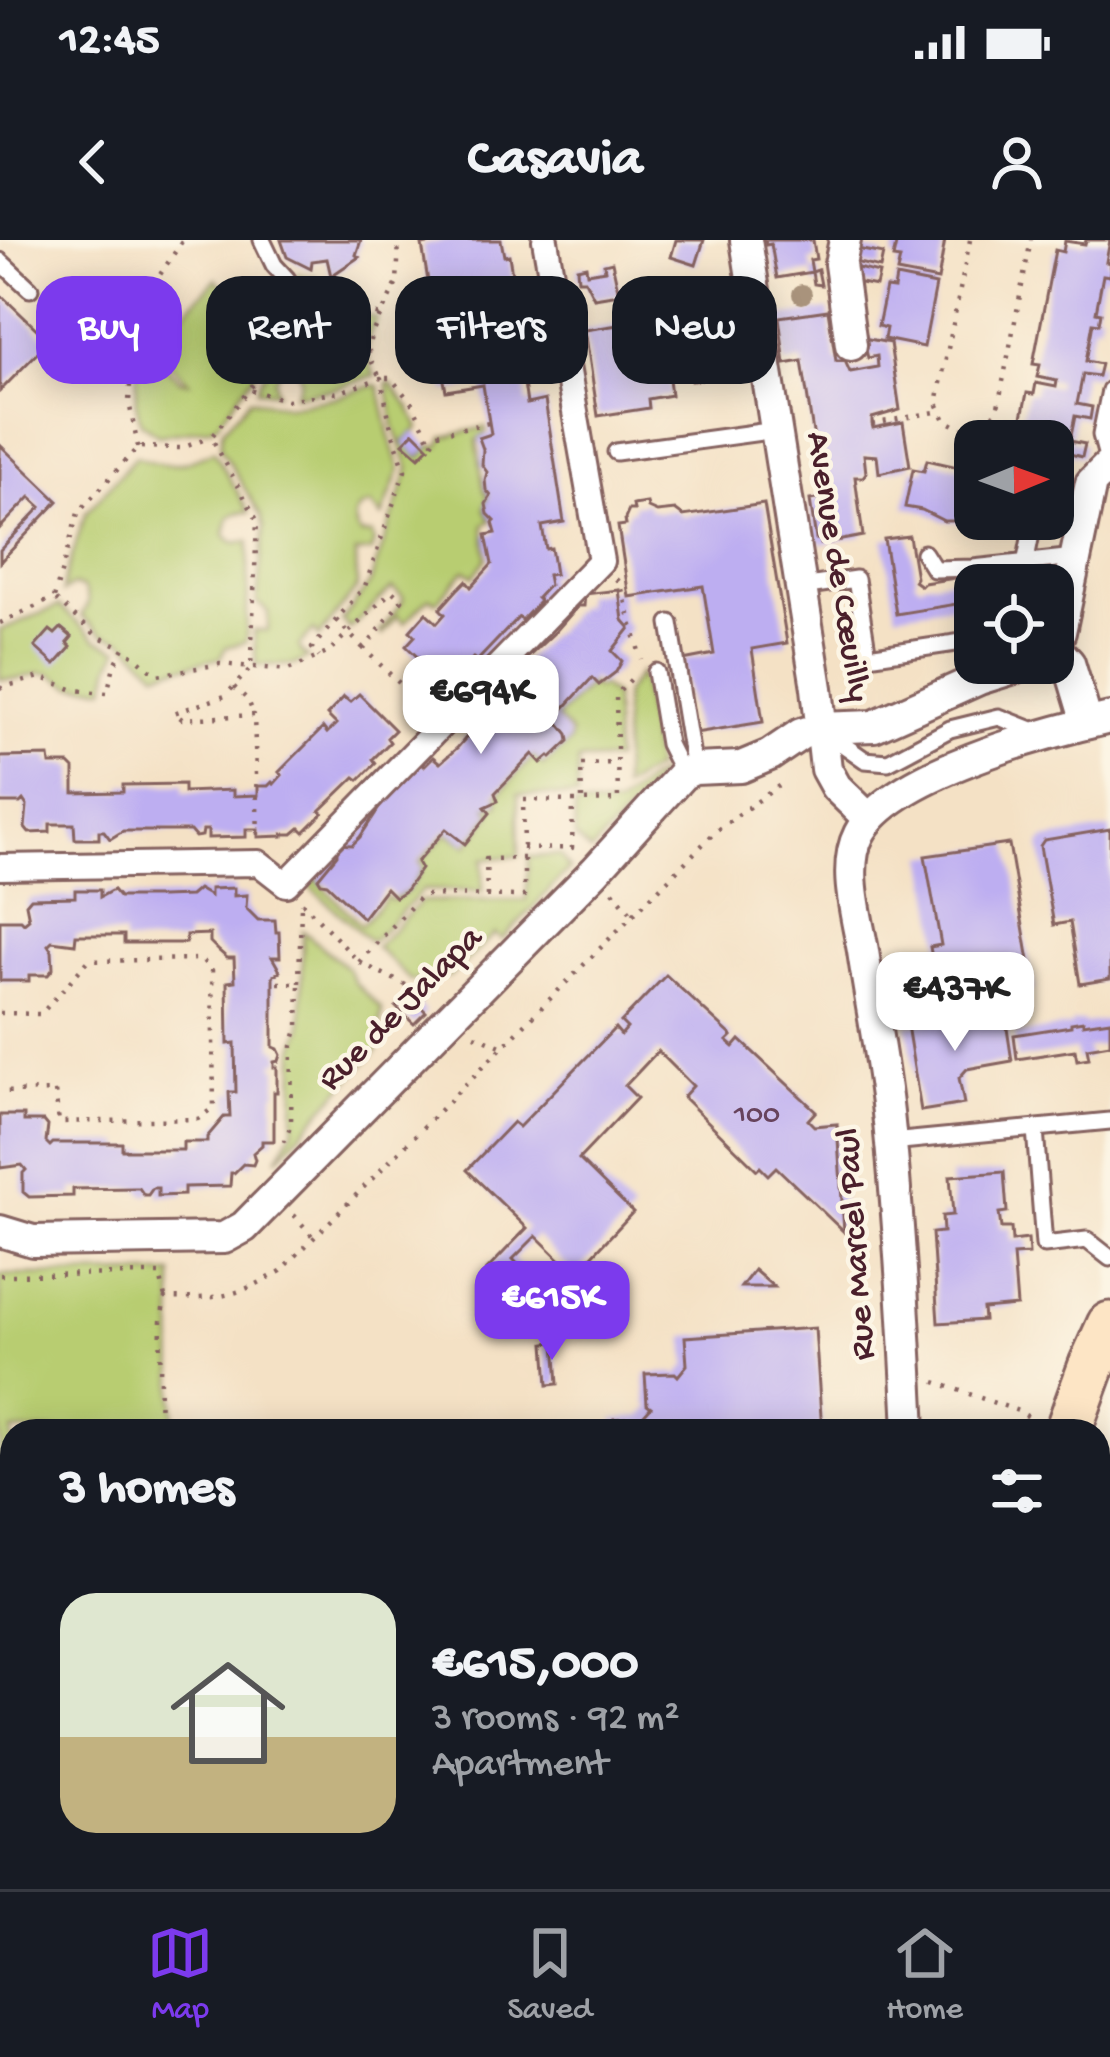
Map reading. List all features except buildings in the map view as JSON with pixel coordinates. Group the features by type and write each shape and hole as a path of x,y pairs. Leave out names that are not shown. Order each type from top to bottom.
{"main road":[{"path":"1066,1419 1106,1372"},
{"path":"1100,1419 1106,1372"}],"street":[{"path":"0,867 259,863 286,884 601,561 545,240"},
{"name":"Avenue de Cœuilly","path":"746,240 826,769"},
{"path":"845,240 841,263 851,344"},
{"path":"1073,564 1091,483 1110,464"},
{"path":"826,769 836,787 869,819 927,779 983,755 1098,720 1074,673"},
{"path":"688,771 742,767 820,728 874,727 968,684"},
{"name":"Rue de Jalapa","path":"0,1231 33,1241 224,1238 244,1227 596,871 688,771"},
{"name":"Rue Marcel Paul","path":"869,819 857,836 851,869 891,1142 909,1419"}],"lane":[{"path":"262,240 285,276"},
{"path":"0,261 30,289"},
{"path":"1110,390 1100,435 1110,464"},
{"path":"616,452 776,430"},
{"path":"1074,511 1085,512"},
{"path":"1030,540 1025,564 1075,556"},
{"path":"924,553 934,569 954,568"},
{"path":"801,587 856,579 868,656 954,643"},
{"path":"670,623 688,771"},
{"path":"656,672 668,744 688,771"},
{"path":"820,728 865,760 888,761 950,729 999,717 1044,735"},
{"path":"891,1142 1110,1120"},
{"path":"1035,1129 1044,1245 1087,1240 1110,1258"}],"path":[{"path":"159,276 183,240"},
{"path":"319,657 312,648 364,586 405,470 368,343 397,283 399,240"},
{"path":"954,425 945,420 937,403 970,240"},
{"path":"988,420 997,412 1031,240"},
{"path":"371,313 381,315"},
{"path":"249,390 287,400 391,378 413,405 431,444 438,433 489,423"},
{"path":"130,384 138,448"},
{"path":"0,623 54,598 78,513 138,448 182,448 211,437 254,384"},
{"path":"872,424 940,411"},
{"path":"211,437 257,520 251,668 225,696 174,713 182,719 254,716"},
{"path":"359,962 422,896 524,896 523,800 618,800 616,695 643,666 621,584 601,561"},
{"path":"54,598 97,636 124,648 157,675 220,664 287,670 319,657 350,634 392,591 402,600 364,649"},
{"path":"336,620 443,726"},
{"path":"0,688 40,677 74,690 107,693 124,648"},
{"path":"234,687 248,700 254,716 259,863"},
{"path":"582,801 581,764 618,763"},
{"path":"165,1298 212,1299 247,1291 281,1271 717,830 786,781 826,769"},
{"path":"524,849 572,848 573,801"},
{"path":"487,896 487,859 524,858"},
{"path":"276,1152 291,1125 301,900 359,962 420,992 446,1022 502,1047"},
{"path":"0,1013 41,1014 88,961 201,959 212,970 214,1107 197,1119 59,1122 55,1091 0,1092"},
{"path":"278,983 299,983"},
{"path":"293,1214 314,1238"},
{"path":"0,1275 160,1274 165,1298 159,1419"},
{"path":"929,1380 1035,1419"}],"green space":[{"path":"206,289 206,384 247,384 210,428 158,435 141,423 136,384 189,382 182,375 182,315"},
{"path":"387,383 410,408 419,428 403,442 419,458 431,446 438,447 444,437 485,427 477,440 488,495 485,508 491,521 484,525 487,558 474,576 465,570 437,601 429,598 404,623 398,616 382,635 403,601 392,588 350,629 342,621 370,583 409,469 394,426"},
{"path":"259,384 276,384 277,392 257,390"},
{"path":"300,384 349,384 333,389 294,395"},
{"path":"375,385 400,469 382,517 371,505 355,515 360,534 372,535 374,542 371,551 356,553 357,588 319,637 314,630 299,646 308,657 294,665 256,665 254,631 268,630 268,612 257,602 264,527 220,447 222,431 250,399 288,406"},
{"path":"214,451 249,512 229,517 225,534 232,542 249,541 246,642 226,647 220,658 157,672 123,640 102,634 81,616 88,602 83,588 73,585 63,592 64,582 85,514 136,456 175,464"},
{"path":"59,606 97,640 119,649 106,687 72,686 40,673 0,679 0,630"},
{"path":"640,673 655,769 622,788 624,694"},
{"path":"590,684 614,696 615,760 578,761 577,797 518,794 519,856 483,859 483,891 423,890 371,942 306,883 312,875 361,925 387,897 392,901 408,891 423,868 420,862 447,833 467,846 492,814 486,807 499,805 498,795 534,756 543,766 570,742 571,734 557,718"},
{"path":"664,772 591,852 575,837 575,806 617,806"},
{"path":"560,855 569,869 502,940 495,934 450,976 411,981 376,947 421,901 526,900 529,857"},
{"path":"303,931 348,969 354,982 382,1009 378,1049 277,1159 294,1127"},
{"path":"173,1274 174,1419 0,1419 0,1275"}]}
